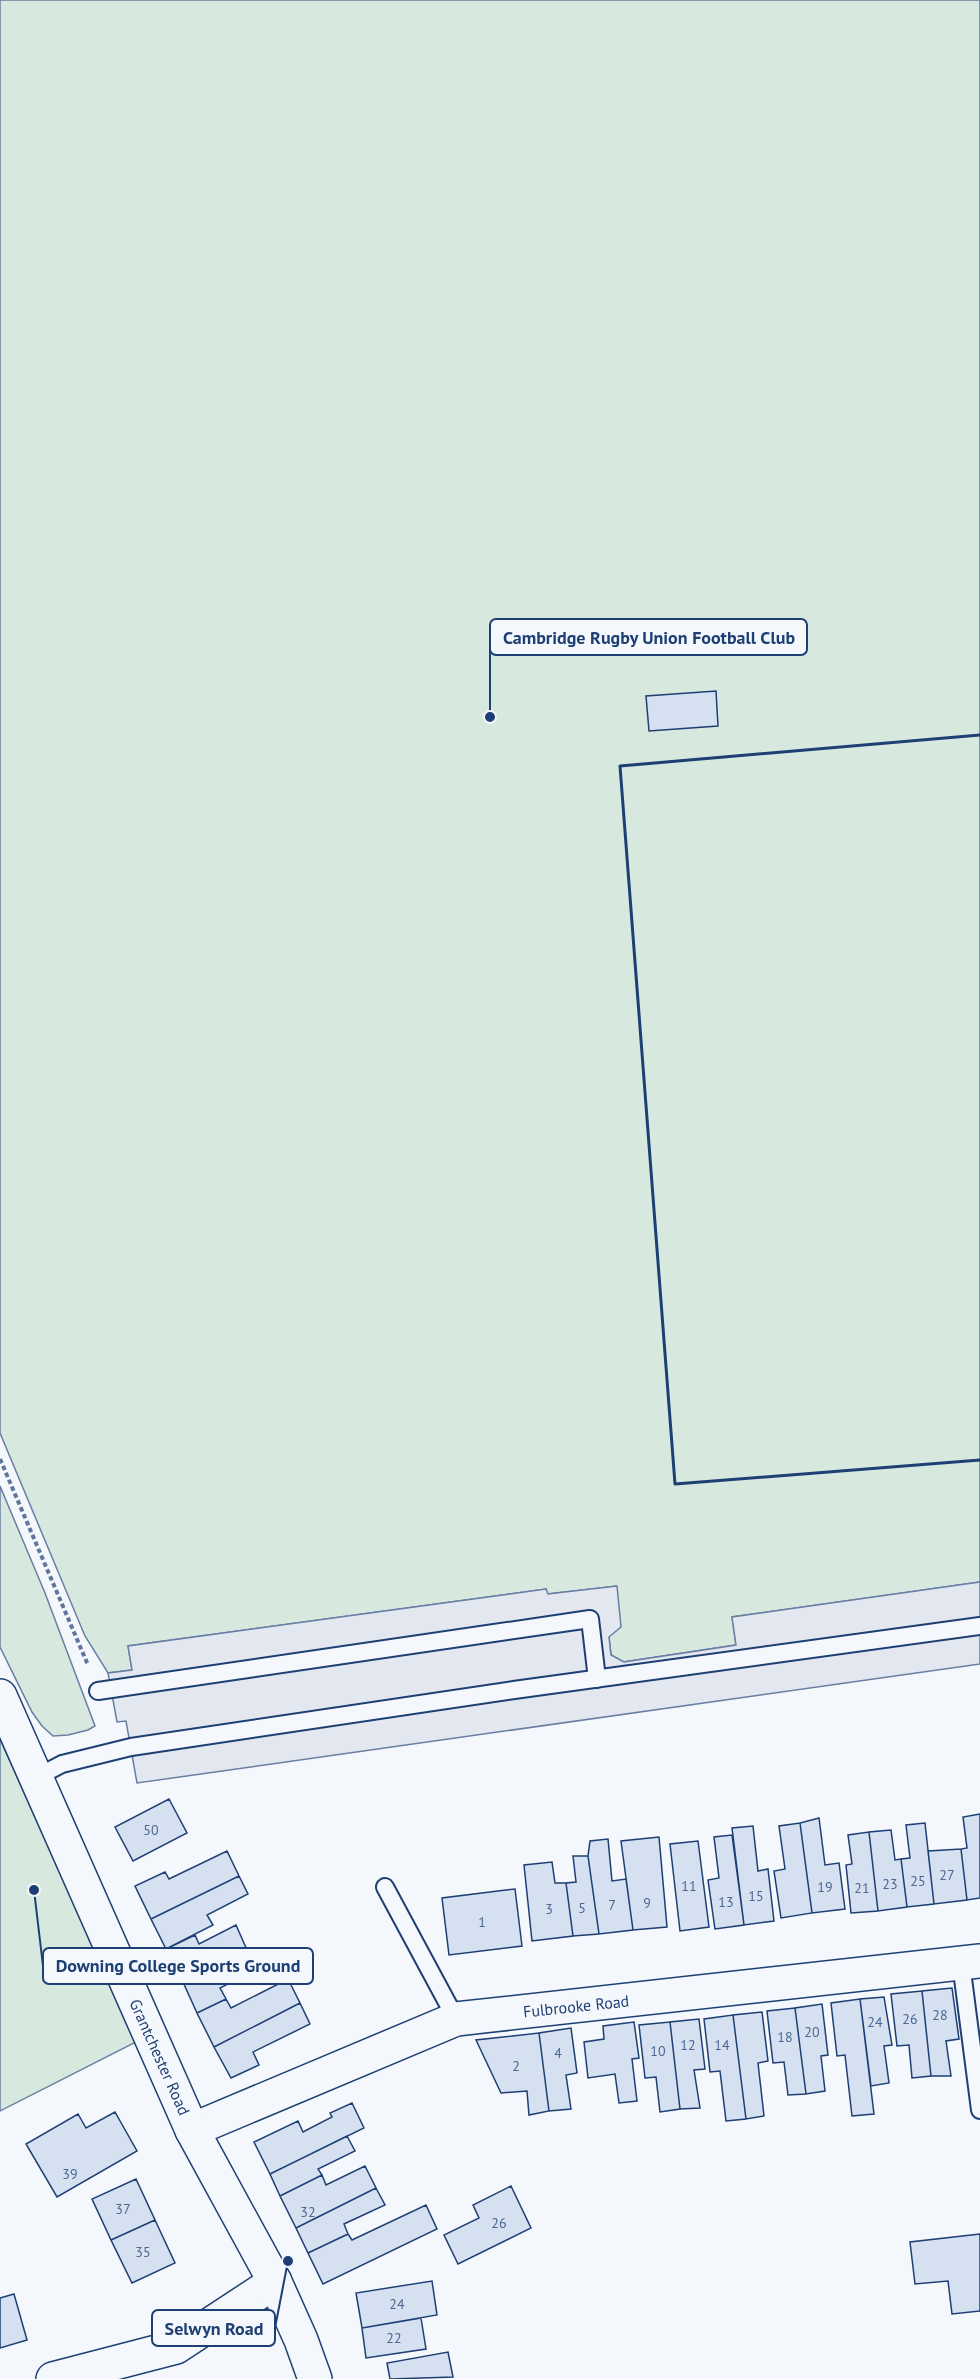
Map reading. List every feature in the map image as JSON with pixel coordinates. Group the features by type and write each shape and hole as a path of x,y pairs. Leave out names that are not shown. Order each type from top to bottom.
{"street":[{"name":"Grantchester Road","path":"0,1696 192,2130 275,2282 301,2340 315,2379"},
{"name":"Fulbrooke Road","path":"192,2130 456,2019 971,1962"},
{"path":"53,2379 176,2347 275,2282"}],"lane":[{"path":"98,1691 590,1619 597,1679"},
{"path":"37,1777 62,1764 131,1747 980,1626"},
{"path":"385,1887 456,2019"},
{"path":"971,1962 980,2110"}],"path":[{"path":"0,1459 98,1691"}],"shaded area":[{"path":"0,0 980,0 980,1582 732,1617 736,1645 623,1662 611,1655 609,1637 616,1586 547,1594 546,1589 128,1646 132,1670 108,1673 85,1636 0,1433"},
{"path":"0,1486 45,1593 95,1726 88,1730 53,1736 42,1726 32,1712 0,1647"},
{"path":"980,1582 980,1664 137,1783 126,1721 117,1722 108,1673 132,1670 128,1646 546,1589 548,1594 617,1586 621,1627 609,1637 611,1655 624,1662 736,1645 732,1617"},
{"path":"0,1739 136,2042 0,2111"}],"building":[{"path":"716,691 718,726 649,731 646,696"},
{"path":"169,1799 187,1833 133,1861 115,1827"},
{"path":"980,1814 980,1898 967,1900 961,1849 967,1848 963,1817"},
{"path":"819,1818 825,1865 839,1863 845,1909 812,1913 800,1823"},
{"path":"800,1823 812,1913 781,1918 774,1871 785,1869 779,1826"},
{"path":"925,1823 934,1904 907,1907 901,1859 910,1858 906,1825"},
{"path":"753,1826 758,1871 768,1869 774,1921 744,1925 732,1828"},
{"path":"891,1830 895,1860 901,1859 907,1907 878,1911 869,1832"},
{"path":"869,1832 878,1911 851,1913 846,1865 852,1864 848,1835"},
{"path":"732,1835 744,1925 715,1929 708,1880 719,1878 714,1837"},
{"path":"659,1837 667,1927 633,1930 621,1841"},
{"path":"608,1839 612,1881 626,1879 633,1930 599,1934 588,1856 590,1841"},
{"path":"698,1841 709,1927 680,1931 670,1844"},
{"path":"961,1849 967,1900 934,1904 928,1851"},
{"path":"227,1851 239,1876 151,1919 135,1886 165,1872 169,1879"},
{"path":"573,1856 588,1856 599,1934 573,1936 566,1883 576,1882"},
{"path":"552,1862 555,1883 566,1883 573,1936 532,1941 524,1865"},
{"path":"239,1876 248,1894 207,1915 213,1925 166,1949 151,1919"},
{"path":"515,1889 522,1946 449,1955 442,1898"},
{"path":"236,1925 247,1950 183,1982 166,1949 195,1935 199,1944"},
{"path":"247,1950 259,1968 220,1988 226,1999 197,2013 183,1982"},
{"path":"288,1979 300,2003 214,2047 197,2013 226,1999 231,2008"},
{"path":"952,1988 959,2039 946,2041 951,2076 931,2076 922,1991"},
{"path":"922,1991 931,2076 912,2078 909,2045 897,2046 891,1994"},
{"path":"884,1997 892,2045 884,2046 889,2083 871,2086 860,1999"},
{"path":"860,1999 874,2114 852,2116 845,2055 837,2056 831,2003"},
{"path":"300,2003 310,2024 253,2052 259,2065 231,2078 214,2047"},
{"path":"822,2004 828,2055 821,2056 825,2091 806,2094 795,2008"},
{"path":"795,2008 806,2094 788,2095 784,2062 773,2063 767,2011"},
{"path":"762,2012 768,2061 758,2063 764,2116 746,2119 733,2015"},
{"path":"733,2015 746,2119 726,2121 720,2071 710,2072 704,2019"},
{"path":"699,2019 705,2069 694,2070 700,2108 680,2109 670,2022"},
{"path":"634,2022 639,2058 632,2059 637,2101 619,2103 615,2074 588,2078 584,2042 604,2039 603,2026"},
{"path":"670,2022 680,2109 660,2112 656,2077 645,2078 639,2025"},
{"path":"571,2028 577,2073 566,2075 571,2109 549,2111 539,2033"},
{"path":"539,2033 549,2111 529,2115 527,2091 501,2093 476,2040"},
{"path":"352,2103 364,2128 270,2174 254,2142 298,2121 303,2132 332,2117 330,2113"},
{"path":"115,2112 137,2151 57,2197 26,2144 78,2114 86,2128"},
{"path":"347,2136 355,2151 318,2169 322,2175 280,2196 270,2174"},
{"path":"365,2166 376,2188 296,2228 280,2196 322,2175 326,2185"},
{"path":"136,2179 155,2220 111,2240 92,2199"},
{"path":"511,2186 531,2228 458,2264 444,2235 479,2218 473,2205"},
{"path":"376,2188 385,2205 344,2224 348,2234 308,2253 296,2228"},
{"path":"426,2205 437,2229 323,2284 308,2253 348,2234 352,2240"},
{"path":"155,2220 175,2263 132,2283 111,2240"},
{"path":"980,2234 980,2311 952,2314 948,2281 915,2284 910,2242"},
{"path":"432,2281 437,2315 362,2328 356,2293"},
{"path":"14,2294 27,2340 0,2348 0,2298"},
{"path":"421,2318 426,2349 366,2358 362,2328"},
{"path":"448,2352 453,2377 390,2379 387,2363"}],"wall":[{"path":"980,735 620,766 675,1484 980,1460"}],"place":[{"name":"Cambridge Rugby Union Football Club","path":"490,717"},
{"name":"Downing College Sports Ground","path":"34,1890"},
{"name":"Selwyn Road","path":"288,2261"}]}
